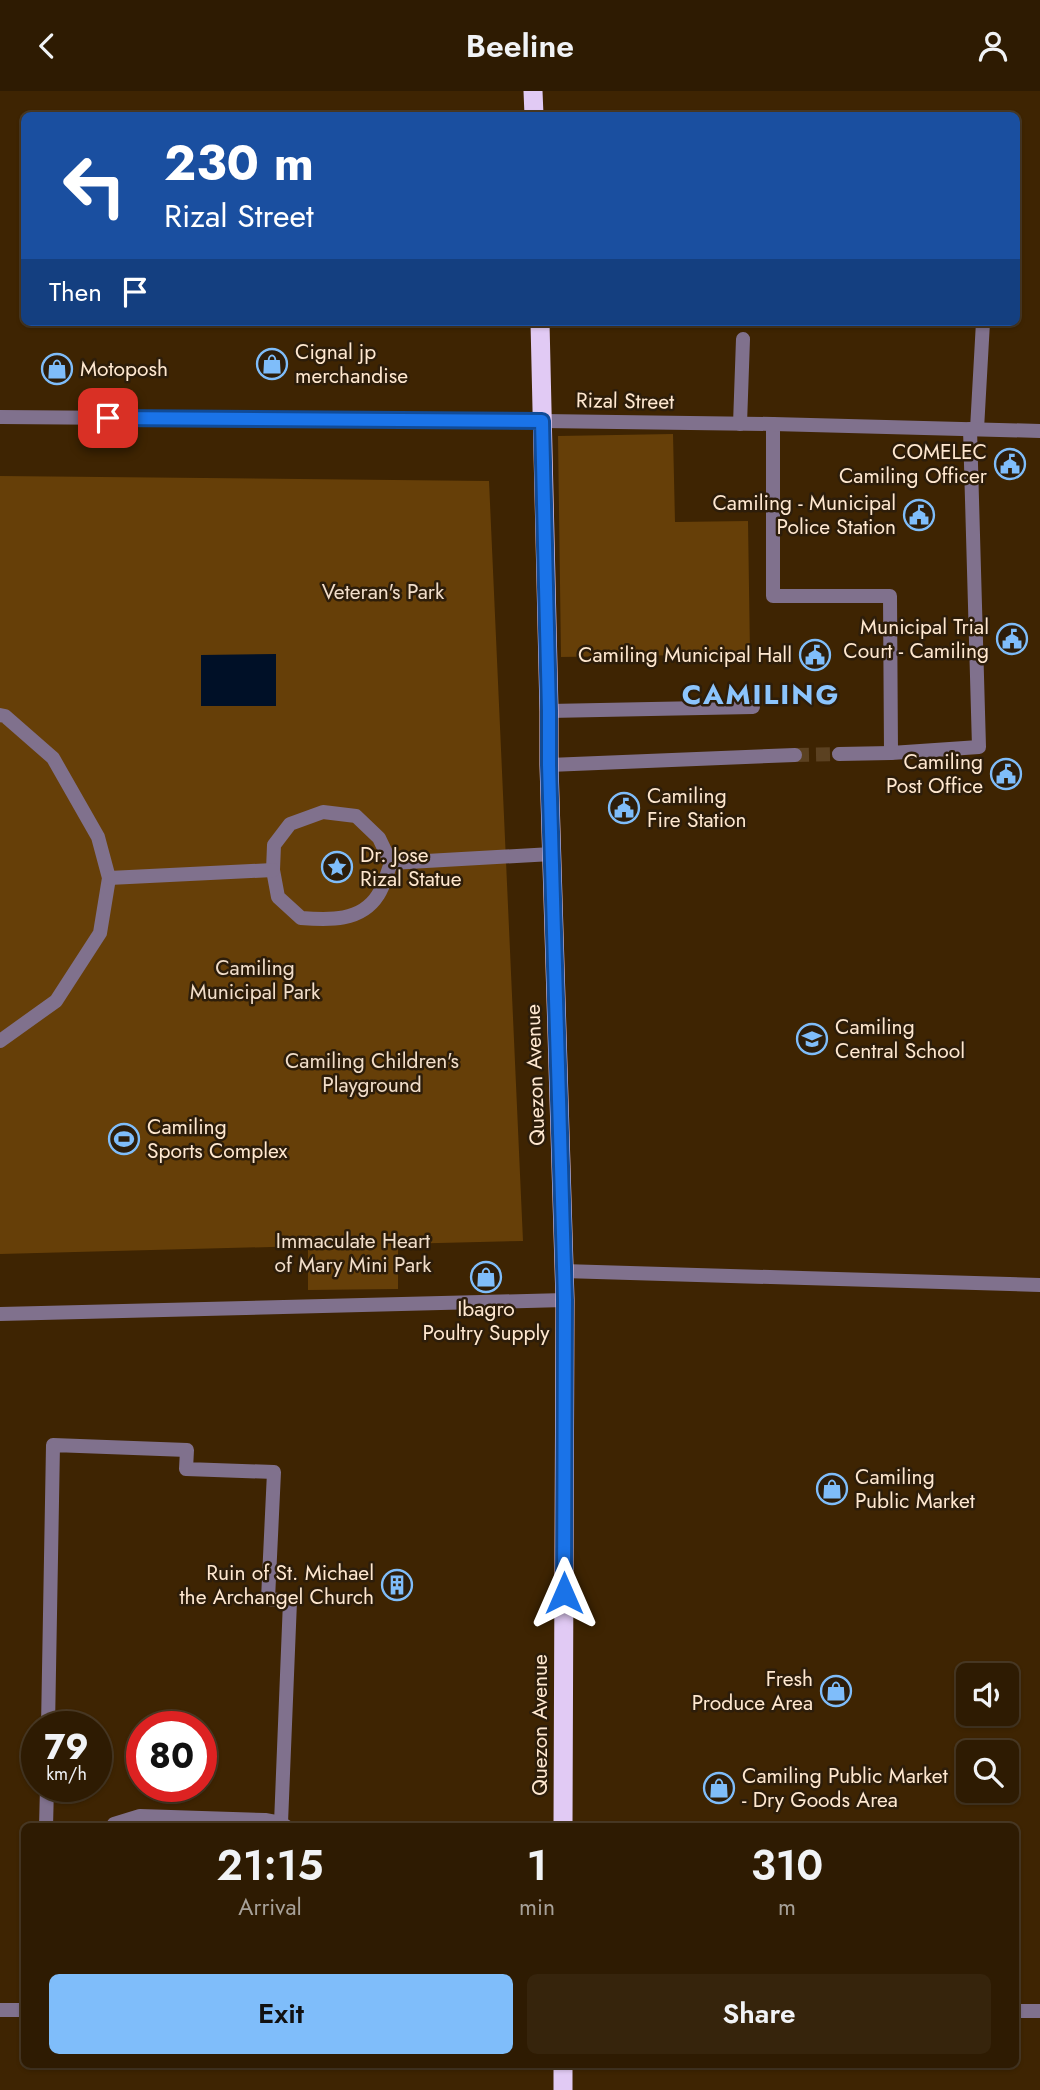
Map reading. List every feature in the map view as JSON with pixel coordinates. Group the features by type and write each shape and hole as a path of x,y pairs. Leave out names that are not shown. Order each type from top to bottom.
{"highway":[{"path":"533,91 534,112"},
{"name":"Quezon Avenue","path":"540,326 549,765 565,1300 563,1823"},
{"path":"563,2068 563,2090"}],"street":[{"path":"839,754 979,747 974,429 983,326"},
{"path":"740,423 743,339"},
{"name":"Rizal Street","path":"0,417 740,423 1040,431"},
{"path":"773,424 773,596 890,596 891,753"},
{"path":"549,711 753,707"},
{"path":"0,715 5,716 53,758 97,837 109,878 100,933 56,1001 0,1041"},
{"path":"549,765 795,755"},
{"path":"323,812 356,816 379,838 391,863 378,895 361,914 329,920 300,918 278,897 273,870 274,845 290,824 323,812"},
{"path":"391,863 552,854"},
{"path":"109,878 273,870"},
{"path":"563,1271 1040,1285"},
{"path":"0,1314 565,1300"},
{"path":"48,1711 53,1445 187,1450 186,1469 274,1472 268,1599 290,1601 284,1823"},
{"path":"46,1823 47,1802"},
{"path":"117,1823 140,1815 265,1820 276,1823"},
{"path":"0,2010 21,2010"},
{"path":"1019,2011 1040,2011"}],"green space":[{"path":"673,434 675,522 748,521 750,654 561,657 558,436"},
{"name":"Camiling Municipal Park","path":"0,476 489,481 523,1241 398,1244 398,1289 308,1290 308,1246 0,1254"}],"water":[{"path":"276,654 276,706 201,706 201,655"}],"tunnel":[{"path":"795,755 839,754"}],"place":[{"name":"Cignal jp merchandise","path":"272,364"},
{"name":"Motoposh","path":"57,369"},
{"name":"COMELEC Camiling Officer","path":"1010,464"},
{"name":"Camiling - Municipal Police Station","path":"919,515"},
{"name":"Municipal Trial Court - Camiling","path":"1012,639"},
{"name":"Camiling Municipal Hall","path":"815,655"},
{"name":"Camiling Post Office","path":"1006,774"},
{"name":"Camiling Fire Station","path":"624,808"},
{"name":"Dr. Jose Rizal Statue","path":"337,867"},
{"name":"Camiling Central School","path":"812,1039"},
{"name":"Camiling Sports Complex","path":"124,1139"},
{"name":"Ibagro Poultry Supply","path":"486,1277"},
{"name":"Camiling Public Market","path":"832,1489"},
{"name":"Ruin of St. Michael the Archangel Church","path":"397,1585"},
{"name":"Fresh Produce Area","path":"836,1691"},
{"name":"Camiling Public Market - Dry Goods Area","path":"719,1788"}],"district":[{"name":"CAMILING","path":"761,694"}],"route":[{"path":"108,418 542,421 565,1300 564,1593"}],"park label":[{"name":"Veteran's Park","path":"383,592"},
{"name":"Camiling Children's Playground","path":"372,1073"},
{"name":"Immaculate Heart of Mary Mini Park","path":"353,1253"}]}
